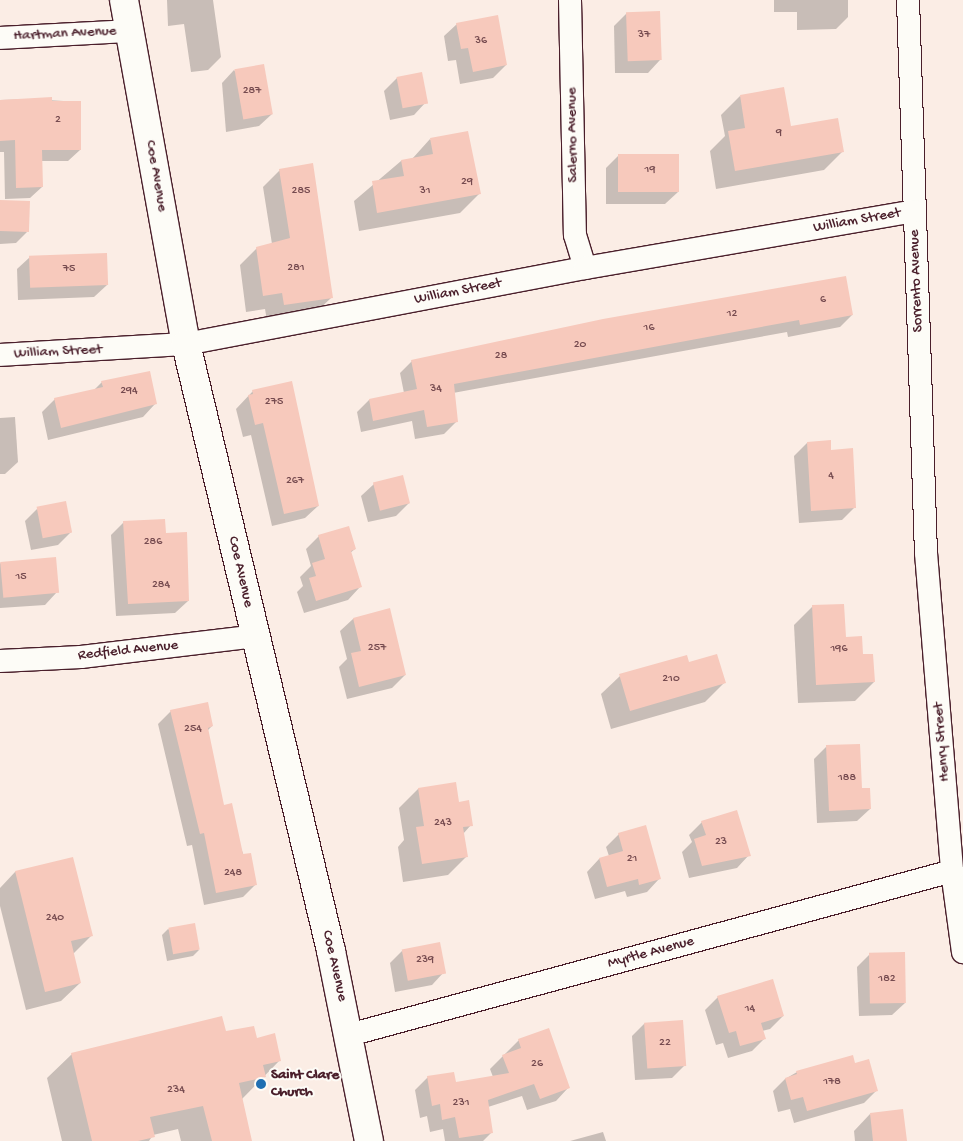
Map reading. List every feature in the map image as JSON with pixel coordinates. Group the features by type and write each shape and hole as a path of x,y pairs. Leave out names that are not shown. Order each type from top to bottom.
{"street":[{"name":"Coe Avenue","path":"124,0 186,344 349,1035 369,1141"},
{"name":"Salerno Avenue","path":"570,0 575,235 585,268"},
{"name":"Sorrento Avenue","path":"908,0 925,532"},
{"name":"Hartman Avenue","path":"0,38 130,30"},
{"name":"William Street","path":"0,355 186,344 585,268 914,211"},
{"name":"Henry Street","path":"925,532 952,871 963,952"},
{"name":"Redfield Avenue","path":"0,661 81,657 256,636"},
{"name":"Myrtle Avenue","path":"349,1035 952,871"}],"building":[{"path":"660,11 662,60 628,61 626,12"},
{"path":"498,15 507,65 473,72 468,48 461,49 456,23"},
{"path":"264,64 273,114 243,119 234,69"},
{"path":"422,72 428,103 403,108 396,77"},
{"path":"784,87 791,126 838,118 844,152 735,171 728,131 745,128 740,95"},
{"path":"52,97 52,101 81,101 81,150 42,150 43,187 16,188 15,140 0,141 0,100"},
{"path":"468,131 481,194 377,213 372,181 404,176 401,160 433,154 430,138"},
{"path":"618,154 679,154 679,192 618,192"},
{"path":"313,163 333,298 284,305 282,293 263,296 256,247 290,238 279,169"},
{"path":"0,200 30,201 29,232 0,231"},
{"path":"107,253 108,285 30,288 29,256"},
{"path":"846,276 853,315 800,325 799,320 454,384 458,422 427,427 424,410 373,421 369,399 417,389 411,360 603,319"},
{"path":"150,371 157,404 61,428 54,398 103,387 101,381"},
{"path":"292,381 319,506 284,514 263,423 255,425 248,395 253,394 252,390"},
{"path":"831,440 831,450 853,448 856,508 811,511 807,442"},
{"path":"403,475 410,503 380,511 373,482"},
{"path":"66,501 72,532 43,538 37,507"},
{"path":"165,519 166,533 187,532 189,601 128,604 123,521"},
{"path":"349,526 356,549 351,551 362,587 316,601 309,578 316,576 312,563 325,559 318,535"},
{"path":"56,557 59,593 3,598 0,562"},
{"path":"844,604 846,637 862,636 863,654 873,654 875,682 816,685 812,605"},
{"path":"390,608 406,675 359,687 351,653 361,651 353,618"},
{"path":"717,654 726,683 630,711 619,674 687,655 689,662"},
{"path":"208,702 213,726 208,728 224,805 232,803 243,854 251,853 257,885 216,893 204,833 200,834 170,710"},
{"path":"860,744 862,788 870,788 871,809 829,811 826,745"},
{"path":"456,782 459,802 469,800 473,826 463,827 468,857 422,864 416,827 424,826 418,788"},
{"path":"737,810 751,856 702,866 694,839 706,835 701,821"},
{"path":"646,825 661,879 639,885 638,879 607,887 599,858 623,851 618,833"},
{"path":"73,857 93,936 71,941 81,983 45,992 15,871"},
{"path":"195,923 200,950 173,954 168,928"},
{"path":"440,942 446,973 408,981 402,949"},
{"path":"905,952 906,1003 870,1004 869,953"},
{"path":"773,979 784,1016 761,1023 766,1039 740,1046 736,1031 729,1033 717,996"},
{"path":"222,1016 226,1031 254,1026 257,1038 275,1033 281,1061 263,1065 266,1077 239,1083 252,1141 212,1141 203,1106 150,1117 155,1137 138,1141 92,1141 71,1053"},
{"path":"683,1020 686,1066 647,1069 644,1023"},
{"path":"549,1028 570,1088 540,1099 534,1084 488,1100 493,1133 459,1138 455,1117 442,1120 440,1104 432,1106 427,1076 454,1072 456,1082 509,1073 502,1055 521,1048 518,1039"},
{"path":"853,1055 855,1063 869,1059 878,1091 807,1111 803,1097 791,1100 785,1078 797,1074 796,1071"},
{"path":"903,1109 907,1141 873,1141 870,1113"}],"place":[{"name":"Saint Clare Church","path":"261,1084"}]}
